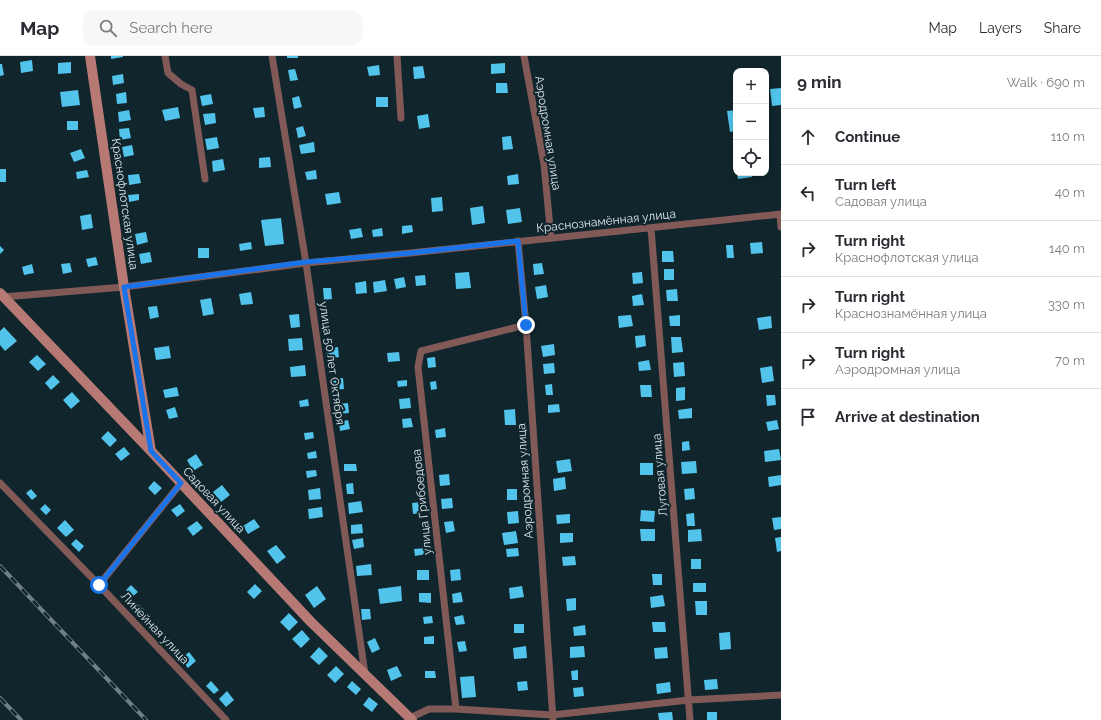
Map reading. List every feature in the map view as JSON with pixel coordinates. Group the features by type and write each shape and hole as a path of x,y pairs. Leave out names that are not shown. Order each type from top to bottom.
{"street":[{"name":"Краснофлотская улица","path":"90,56 124,287 151,451"},
{"path":"165,56 168,73 181,84 192,90 205,179"},
{"name":"улица 50 лет Октября","path":"272,56 306,262 365,674"},
{"path":"397,56 401,118"},
{"name":"Аэродромная улица","path":"524,56 544,164 551,238"},
{"name":"Краснознамённая улица","path":"2,295 124,287 306,262 410,253 780,214"},
{"path":"780,214 781,227"},
{"name":"Луговая улица","path":"651,228 690,720"},
{"name":"Аэродромная улица","path":"518,241 526,325 553,718"},
{"name":"Садовая улица","path":"2,295 311,622 411,719"},
{"name":"улица Грибоедова","path":"456,709 418,367 421,351 526,325"},
{"name":"Линейная улица","path":"0,483 99,585 226,720"},
{"path":"99,585 181,483"},
{"path":"411,719 429,709 456,709 553,718 689,700 781,695"}],"building":[{"path":"111,56 123,56 123,57 111,59"},
{"path":"287,56 298,56 298,58 287,58"},
{"path":"32,60 33,71 21,73 20,62"},
{"path":"71,62 71,73 58,74 58,63"},
{"path":"505,63 505,73 491,74 491,64"},
{"path":"0,64 2,64 4,75 0,76"},
{"path":"379,65 380,75 369,76 367,67"},
{"path":"423,66 425,78 414,79 413,67"},
{"path":"295,69 298,80 290,81 288,70"},
{"path":"123,74 124,83 113,85 112,76"},
{"path":"496,83 507,83 508,93 496,93"},
{"path":"781,88 781,105 772,106 770,89"},
{"path":"78,90 80,105 62,107 60,92"},
{"path":"126,92 127,103 117,104 116,94"},
{"path":"211,94 213,104 202,106 200,96"},
{"path":"299,96 302,107 294,109 292,98"},
{"path":"376,97 388,97 388,107 376,107"},
{"path":"178,107 180,118 165,121 162,110"},
{"path":"264,107 265,117 255,118 253,108"},
{"path":"129,110 131,120 119,122 118,112"},
{"path":"733,110 733,132 730,132 727,111"},
{"path":"215,113 216,123 205,125 203,114"},
{"path":"428,114 430,127 419,129 417,116"},
{"path":"67,121 78,121 78,130 67,130"},
{"path":"303,126 306,136 298,138 296,128"},
{"path":"129,128 131,138 120,140 119,129"},
{"path":"511,136 513,149 503,150 502,137"},
{"path":"217,137 219,148 207,150 205,139"},
{"path":"314,142 315,152 301,154 299,145"},
{"path":"132,145 134,155 124,157 122,147"},
{"path":"81,149 85,158 74,162 70,153"},
{"path":"270,157 271,167 259,168 259,158"},
{"path":"223,159 225,170 213,172 212,161"},
{"path":"0,169 6,169 6,182 0,182"},
{"path":"87,170 89,177 77,179 76,172"},
{"path":"316,170 317,179 307,180 305,172"},
{"path":"139,174 141,183 129,185 128,175"},
{"path":"518,174 519,184 508,185 507,176"},
{"path":"738,176 752,177 738,179"},
{"path":"339,192 341,203 327,205 325,194"},
{"path":"139,194 139,200 129,202 128,195"},
{"path":"442,197 443,211 432,212 431,198"},
{"path":"483,206 485,223 472,225 470,208"},
{"path":"520,208 522,222 508,224 506,210"},
{"path":"91,214 93,228 82,230 80,216"},
{"path":"281,218 284,244 265,246 261,220"},
{"path":"412,225 413,232 402,234 402,226"},
{"path":"361,228 363,237 351,239 349,230"},
{"path":"382,228 383,236 373,237 372,230"},
{"path":"146,232 148,242 137,245 135,234"},
{"path":"251,242 252,249 240,251 239,244"},
{"path":"762,242 763,253 751,254 750,243"},
{"path":"726,245 733,245 734,258 727,258"},
{"path":"0,246 4,250 0,254"},
{"path":"198,248 209,248 209,258 198,258"},
{"path":"662,251 673,251 674,262 662,262"},
{"path":"150,252 152,262 141,264 139,254"},
{"path":"96,257 98,265 88,267 86,259"},
{"path":"70,263 72,272 63,274 61,264"},
{"path":"542,263 544,274 534,275 533,264"},
{"path":"32,264 34,273 24,275 22,267"},
{"path":"664,269 674,269 674,280 664,280"},
{"path":"469,272 471,288 456,289 455,273"},
{"path":"642,272 643,283 633,284 632,273"},
{"path":"425,275 426,285 416,286 415,276"},
{"path":"404,277 406,287 396,289 394,279"},
{"path":"385,280 387,291 374,293 373,282"},
{"path":"366,281 367,293 356,294 355,283"},
{"path":"546,285 548,297 537,299 535,287"},
{"path":"323,288 331,288 332,299 324,300"},
{"path":"677,289 678,301 667,301 666,290"},
{"path":"251,292 253,304 241,305 239,294"},
{"path":"642,294 644,305 633,306 632,296"},
{"path":"211,298 214,314 203,316 200,300"},
{"path":"157,306 159,317 150,319 148,307"},
{"path":"299,314 300,327 291,328 289,315"},
{"path":"631,315 633,326 619,328 618,316"},
{"path":"680,315 680,326 670,326 669,316"},
{"path":"771,316 772,328 759,330 757,318"},
{"path":"4,327 17,341 5,351 0,345 0,331"},
{"path":"645,335 646,346 636,348 635,336"},
{"path":"671,337 681,337 683,352 672,353"},
{"path":"302,338 303,350 289,351 288,339"},
{"path":"554,344 555,355 543,357 541,346"},
{"path":"169,346 171,358 156,360 154,348"},
{"path":"338,347 339,357 328,359 326,349"},
{"path":"399,352 400,361 388,362 387,353"},
{"path":"37,355 46,364 38,371 29,362"},
{"path":"435,357 436,367 428,368 427,358"},
{"path":"649,360 651,370 639,371 638,362"},
{"path":"684,362 685,376 674,377 673,363"},
{"path":"554,363 555,373 544,374 543,364"},
{"path":"305,365 306,376 291,377 290,367"},
{"path":"772,366 774,381 762,383 760,368"},
{"path":"53,375 60,382 51,390 45,383"},
{"path":"343,378 344,389 332,390 331,379"},
{"path":"407,380 407,386 398,387 397,381"},
{"path":"436,381 437,389 431,390 430,382"},
{"path":"552,384 553,395 546,395 545,385"},
{"path":"640,385 651,385 652,397 641,397"},
{"path":"177,387 179,396 165,398 163,390"},
{"path":"685,387 685,400 676,401 676,388"},
{"path":"72,392 80,401 71,409 63,400"},
{"path":"766,395 775,395 776,405 767,406"},
{"path":"410,398 411,408 400,409 399,399"},
{"path":"308,399 309,406 300,407 299,401"},
{"path":"348,403 349,413 338,414 337,404"},
{"path":"559,404 560,412 548,413 548,405"},
{"path":"175,407 178,417 169,419 166,410"},
{"path":"692,408 692,418 679,419 678,410"},
{"path":"515,409 516,425 505,425 504,410"},
{"path":"411,418 413,427 403,428 402,419"},
{"path":"348,420 350,429 340,431 339,422"},
{"path":"777,420 779,429 768,431 766,422"},
{"path":"445,428 446,437 436,438 435,430"},
{"path":"108,431 117,440 110,447 101,438"},
{"path":"313,432 314,438 305,440 304,433"},
{"path":"689,441 690,450 682,451 682,442"},
{"path":"124,447 130,454 121,461 115,454"},
{"path":"779,449 781,460 765,462 764,451"},
{"path":"316,451 317,458 308,459 307,453"},
{"path":"196,454 203,465 193,471 187,460"},
{"path":"570,459 572,471 558,473 556,461"},
{"path":"696,461 697,473 682,474 681,462"},
{"path":"640,463 653,463 653,475 640,475"},
{"path":"344,464 356,464 357,471 344,471"},
{"path":"316,470 317,476 307,478 306,471"},
{"path":"449,474 450,485 440,486 439,475"},
{"path":"781,475 781,485 769,487 768,477"},
{"path":"565,477 566,489 554,491 553,479"},
{"path":"154,481 162,488 155,495 148,488"},
{"path":"353,483 354,494 347,494 346,484"},
{"path":"222,485 230,495 221,502 213,492"},
{"path":"320,488 321,499 309,500 308,490"},
{"path":"694,488 695,499 685,500 684,489"},
{"path":"31,489 37,496 32,500 26,493"},
{"path":"507,489 517,489 517,500 507,500"},
{"path":"452,498 453,508 442,509 441,499"},
{"path":"361,501 363,512 349,514 348,503"},
{"path":"421,502 422,513 413,514 412,503"},
{"path":"45,504 51,510 46,515 40,509"},
{"path":"180,504 185,511 177,517 171,510"},
{"path":"322,507 323,517 309,519 308,509"},
{"path":"641,510 655,511 654,522 640,521"},
{"path":"518,511 519,523 508,524 507,512"},
{"path":"694,513 695,526 687,526 686,514"},
{"path":"570,514 570,523 557,524 556,515"},
{"path":"781,517 781,529 774,530 772,518"},
{"path":"254,519 260,527 248,534 243,526"},
{"path":"65,520 74,530 66,537 57,528"},
{"path":"197,521 203,528 193,536 187,528"},
{"path":"453,521 455,531 446,533 444,522"},
{"path":"362,524 363,533 351,534 351,525"},
{"path":"640,529 655,529 655,541 641,541"},
{"path":"701,529 702,541 688,542 688,530"},
{"path":"516,531 518,543 504,545 502,533"},
{"path":"560,533 573,533 573,542 560,543"},
{"path":"781,537 781,551 777,552 775,538"},
{"path":"363,538 364,547 354,549 352,540"},
{"path":"76,539 84,546 79,552 71,544"},
{"path":"276,545 286,557 277,564 267,551"},
{"path":"426,548 427,554 415,556 414,549"},
{"path":"518,548 519,556 507,557 506,549"},
{"path":"575,556 576,565 563,566 562,557"},
{"path":"691,559 701,559 701,569 691,569"},
{"path":"371,564 372,575 357,576 356,566"},
{"path":"460,569 461,580 451,581 450,570"},
{"path":"417,570 429,570 429,580 417,580"},
{"path":"652,574 662,574 662,585 653,585"},
{"path":"693,583 706,583 706,592 693,592"},
{"path":"255,584 262,591 254,599 247,592"},
{"path":"131,585 138,592 132,597 126,590"},
{"path":"317,586 326,599 314,608 305,595"},
{"path":"401,586 402,601 380,604 378,589"},
{"path":"522,586 524,597 510,599 509,588"},
{"path":"461,592 463,602 453,603 452,594"},
{"path":"419,593 431,593 431,603 419,602"},
{"path":"663,595 665,606 651,608 650,597"},
{"path":"576,598 576,610 567,611 566,599"},
{"path":"695,601 707,601 707,615 696,615"},
{"path":"138,604 144,610 139,616 133,609"},
{"path":"361,609 370,609 371,619 362,620"},
{"path":"289,613 298,622 289,631 280,622"},
{"path":"463,615 465,624 456,625 454,617"},
{"path":"432,616 433,623 424,624 423,617"},
{"path":"652,622 665,622 666,632 653,632"},
{"path":"514,624 524,624 524,633 514,633"},
{"path":"585,625 586,635 574,636 573,627"},
{"path":"302,630 310,639 301,648 292,639"},
{"path":"730,632 731,649 720,650 719,633"},
{"path":"434,636 434,644 424,644 424,637"},
{"path":"375,638 380,649 372,653 367,642"},
{"path":"465,641 467,651 459,652 457,642"},
{"path":"526,646 527,658 514,659 513,648"},
{"path":"584,646 585,657 570,658 570,647"},
{"path":"319,647 328,656 319,665 310,657"},
{"path":"667,647 668,658 655,659 654,648"},
{"path":"189,652 196,661 188,668 181,659"},
{"path":"336,666 344,674 335,683 327,675"},
{"path":"397,666 402,676 391,681 387,670"},
{"path":"578,670 578,680 572,680 571,671"},
{"path":"425,671 435,671 436,678 425,678"},
{"path":"474,676 476,697 462,698 460,677"},
{"path":"717,679 718,689 705,690 704,680"},
{"path":"211,681 219,690 214,694 206,686"},
{"path":"352,681 361,689 356,695 347,687"},
{"path":"527,681 528,690 518,691 517,682"},
{"path":"670,682 671,692 657,694 656,684"},
{"path":"583,687 584,696 574,697 573,688"},
{"path":"227,691 234,700 226,707 219,699"},
{"path":"369,697 378,704 372,712 363,705"},
{"path":"672,712 673,720 659,720 658,713"},
{"path":"707,712 717,712 717,720 707,720"}],"railway":[{"path":"0,566 146,720"},
{"path":"0,698 21,720"}],"route":[{"path":"99,585 181,483 151,451 124,287 306,262 410,253 518,241 526,325"}]}
